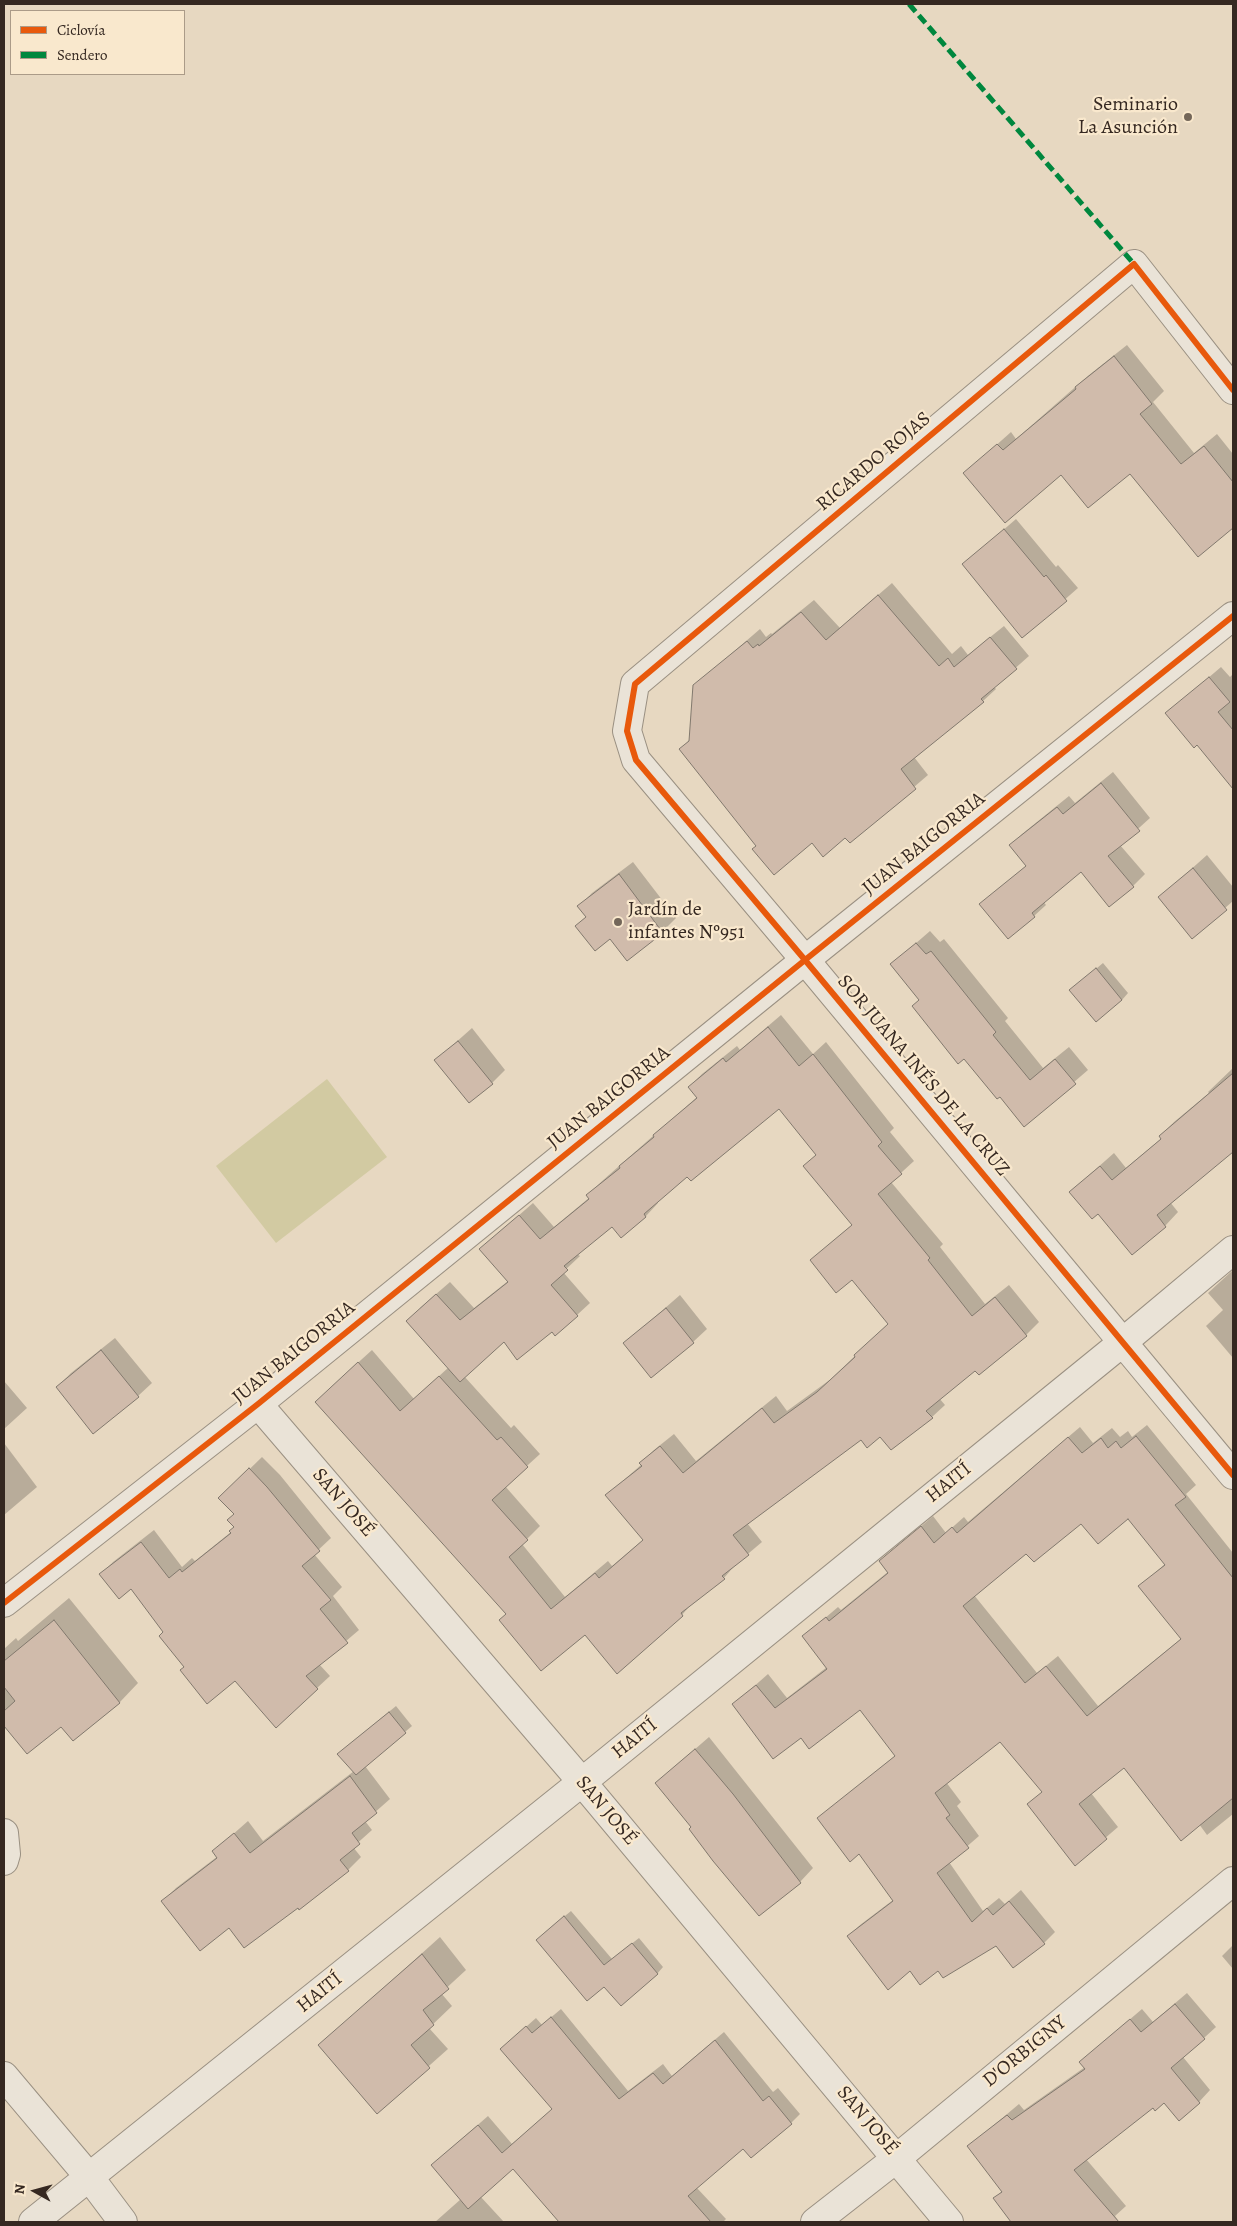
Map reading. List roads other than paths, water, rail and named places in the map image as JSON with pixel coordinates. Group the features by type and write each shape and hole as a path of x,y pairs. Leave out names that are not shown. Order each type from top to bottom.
{"street":[{"name":"RICARDO ROJAS","path":"635,684 1134,264 1233,390"},
{"name":"JUAN BAIGORRIA","path":"4,1603 258,1404 1233,616"},
{"name":"SOR JUANA INÉS DE LA CRUZ","path":"635,684 626,731 636,760 805,960 1233,1476"},
{"name":"HAITÍ","path":"33,2222 582,1782 1123,1342 1233,1250"},
{"name":"SAN JOSÉ","path":"258,1404 582,1782 949,2222"},
{"path":"4,1833 6,1854 4,1861"},
{"name":"D'ORBIGNY","path":"815,2222 897,2158 1233,1881"},
{"path":"4,2076 90,2178 123,2222"}],"place":[{"name":"Seminario La Asunción","path":"1188,117"},
{"name":"Jardín de infantes Nº951","path":"618,922"}]}
